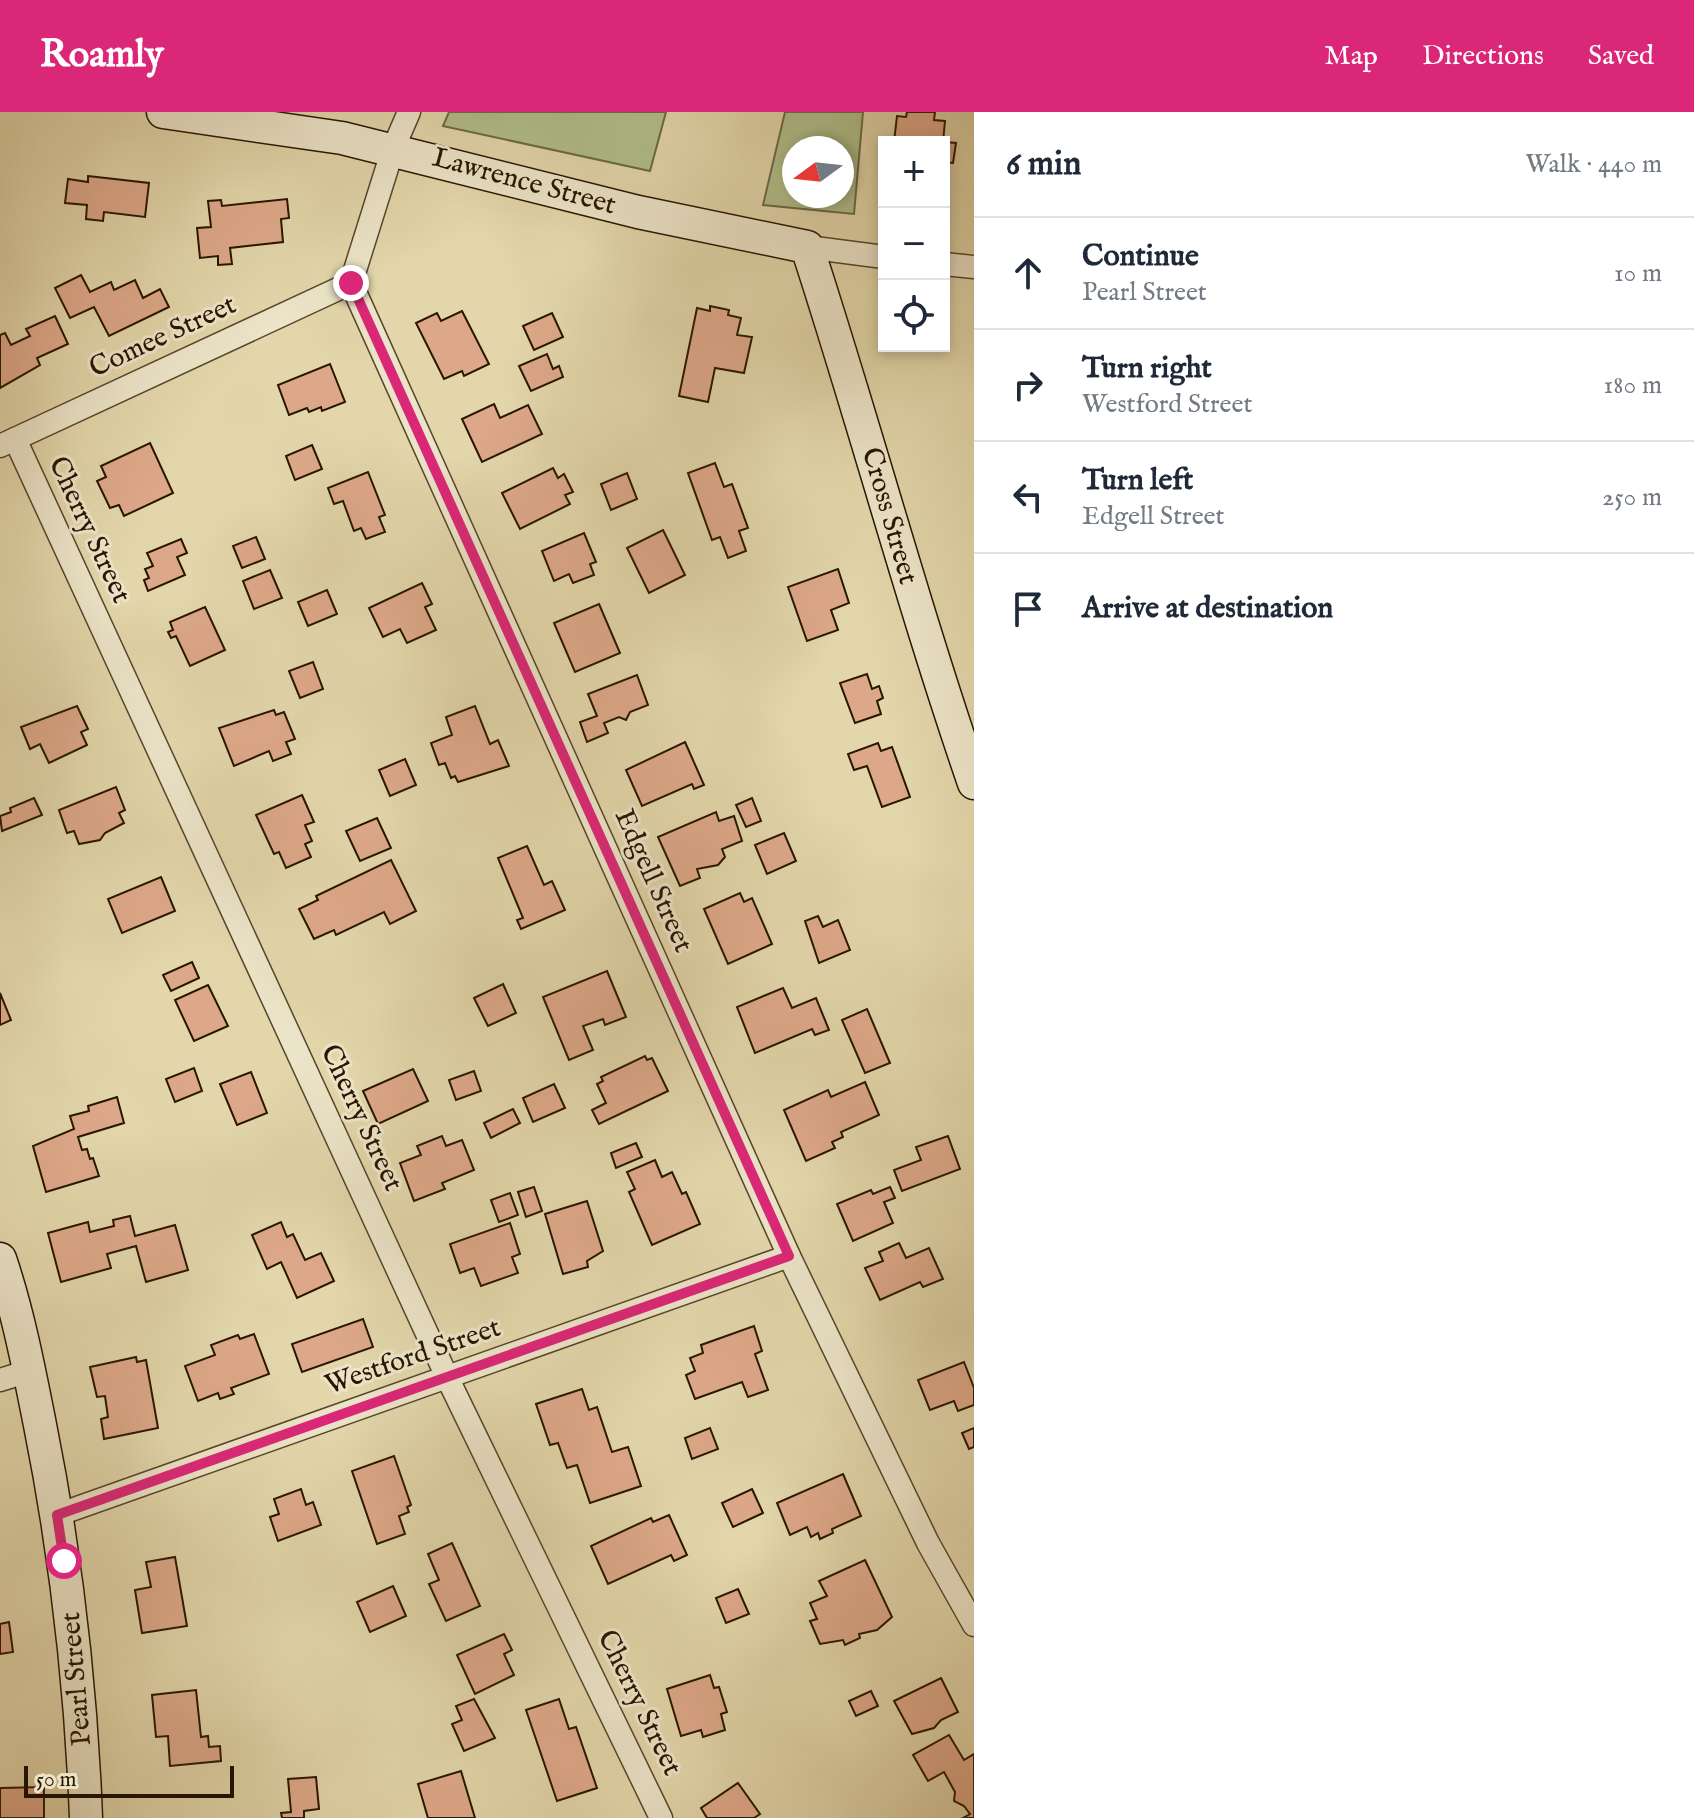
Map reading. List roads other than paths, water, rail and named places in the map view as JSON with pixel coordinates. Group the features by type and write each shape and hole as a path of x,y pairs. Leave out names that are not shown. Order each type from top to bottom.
{"street":[{"name":"Lawrence Street","path":"163,112 288,127 393,149 638,212 807,247 878,256"},
{"path":"351,283 393,149 409,112"},
{"name":"Cross Street","path":"807,247 880,478 911,594 974,783"},
{"path":"950,265 974,267"},
{"name":"Comee Street","path":"7,442 351,283"},
{"name":"Edgell Street","path":"351,283 789,1256 928,1543 974,1625"},
{"name":"Cherry Street","path":"7,442 447,1377 661,1818"},
{"name":"Westford Street","path":"57,1515 789,1256"},
{"name":"Pearl Street","path":"0,1259 14,1375 57,1515 77,1663 86,1818"}]}
